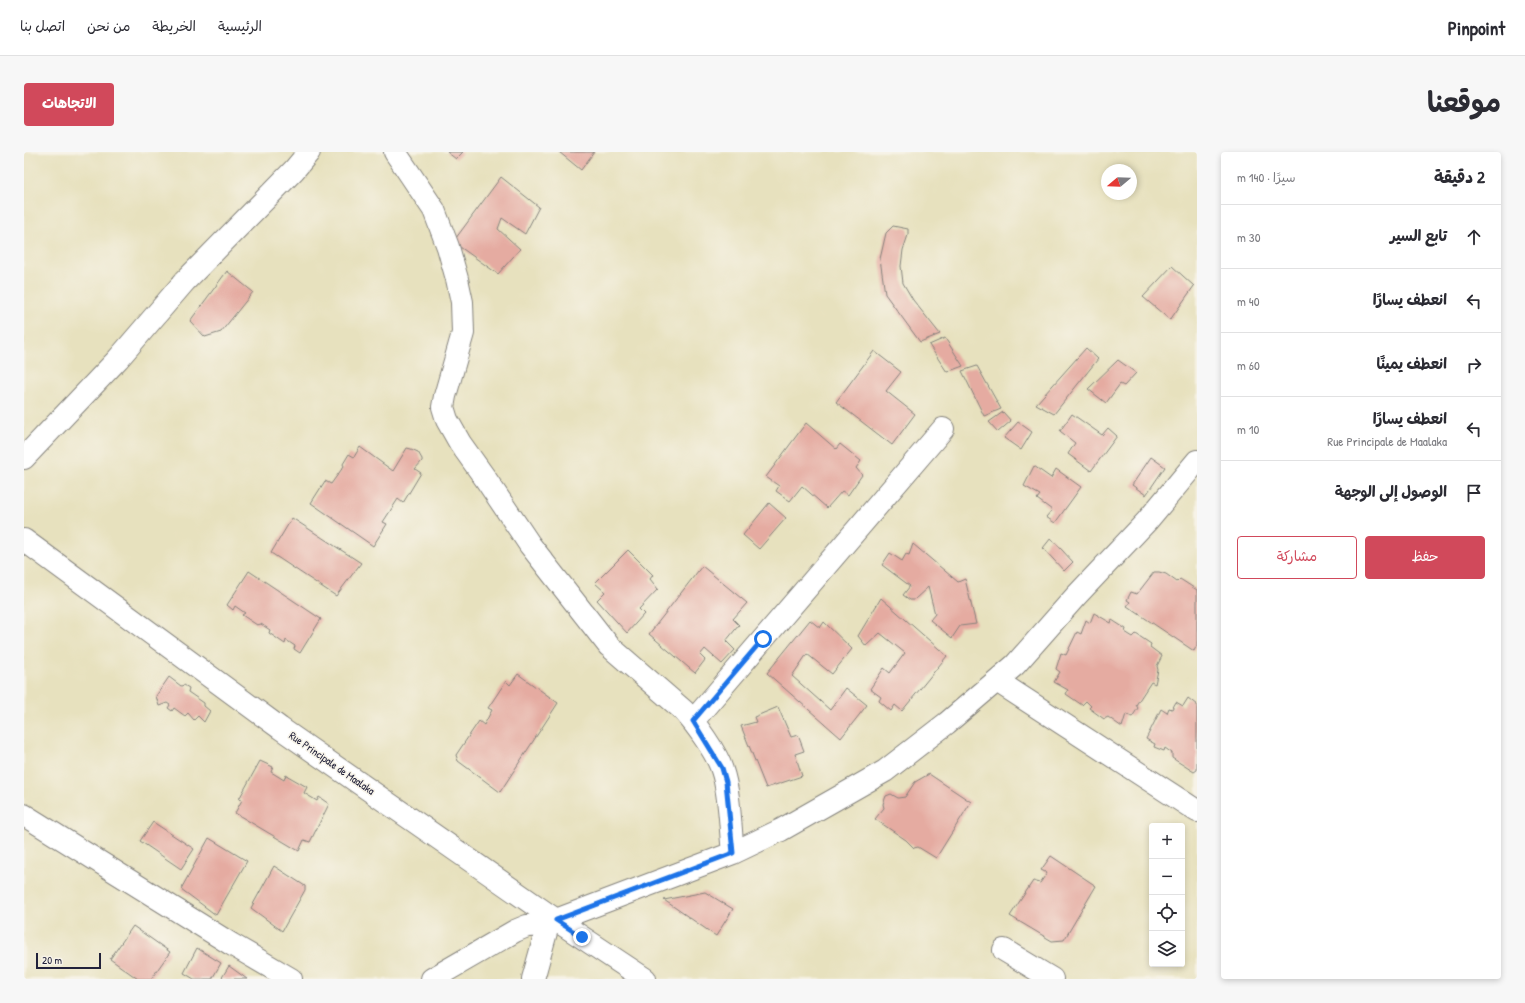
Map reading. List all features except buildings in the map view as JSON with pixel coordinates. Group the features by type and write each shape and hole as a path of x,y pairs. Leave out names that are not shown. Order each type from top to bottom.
{"street":[{"path":"24,458 118,359 185,281 294,170 309,152"},
{"path":"395,152 434,210 448,247 462,302 463,332 445,396 444,407 447,420 460,443 486,478 530,545 609,646 683,710 693,721 722,768 726,782 733,853"},
{"path":"693,721 943,429"},
{"path":"432,979 515,930 552,922 733,853 794,823 885,771 947,723 1015,665 1076,596 1147,521 1197,461"},
{"name":"Rue Principale de Maalaka","path":"24,540 280,728 552,922 645,979"},
{"path":"997,681 1197,811"},
{"path":"24,815 285,977"},
{"path":"534,979 552,922"},
{"path":"1004,950 1052,979"}],"route":[{"path":"582,937 556,920 676,873 733,853 726,782 722,768 693,721 763,639"}]}
